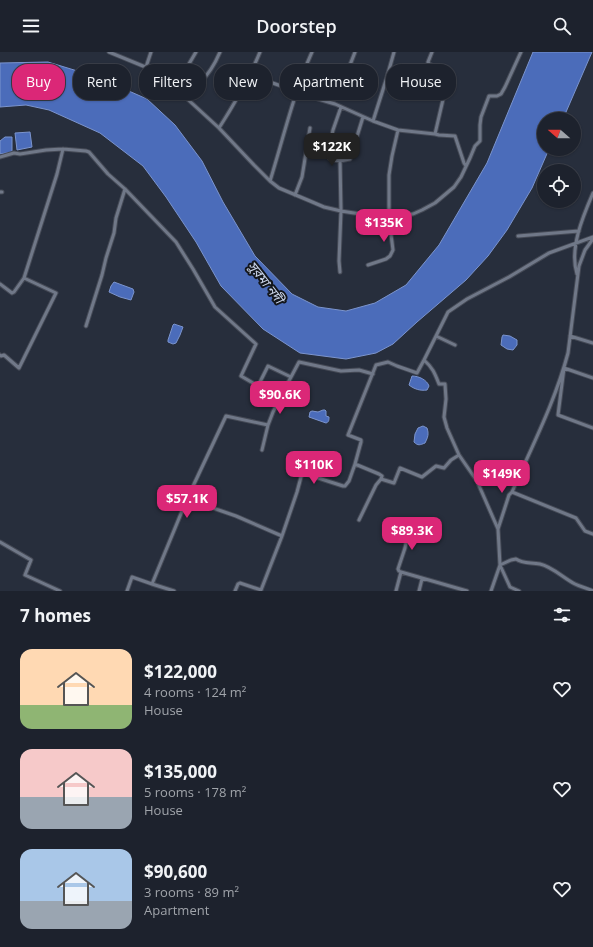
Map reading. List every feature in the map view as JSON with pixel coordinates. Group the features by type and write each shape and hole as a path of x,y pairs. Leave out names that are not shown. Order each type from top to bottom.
{"street":[{"path":"109,52 139,64"},
{"path":"147,64 151,52"},
{"path":"189,64 196,52"},
{"path":"206,76 216,62 220,52"},
{"path":"255,64 260,52"},
{"path":"307,64 312,52"},
{"path":"350,64 355,52"},
{"path":"373,121 394,52"},
{"path":"432,52 428,62 434,66 434,73 448,78 435,134"},
{"path":"189,100 219,128 270,181 280,188 324,207 341,211 367,215 389,216 413,214 435,203 454,186 461,177 475,146 480,141 481,117 489,96 497,96 501,94 521,52"},
{"path":"219,128 236,100"},
{"path":"270,181 295,100"},
{"path":"322,100 398,130 456,137 466,166"},
{"path":"341,107 333,130 328,154 331,160 348,160 351,157 363,117"},
{"path":"295,195 302,176 310,128"},
{"path":"368,265 390,256 393,250 389,219 389,175 398,130"},
{"path":"0,284 12,293 24,278 57,174 62,149"},
{"path":"0,157 62,149 89,152 108,174 125,189 176,242 214,307 256,344 241,376 258,386 268,366 291,377"},
{"path":"340,160 340,272"},
{"path":"86,326 114,233 116,218 125,189"},
{"path":"578,275 574,258 576,242 584,213 593,193"},
{"path":"518,236 579,231"},
{"path":"235,591 240,583 261,590 282,536 302,475 306,474 343,486 345,486 349,481 361,440 348,436 376,365 388,362 417,373 448,312 466,299 509,277 549,253 576,242 593,238"},
{"path":"498,529 509,495 512,492 549,407 564,368 568,353 579,266 585,250 593,238"},
{"path":"0,355 4,355 19,368 56,293 24,278"},
{"path":"436,336 455,345"},
{"path":"570,336 593,343"},
{"path":"424,360 432,368 439,384 445,384 446,399 444,417 447,428 459,455 477,481 498,529 500,565 510,587 519,591"},
{"path":"262,450 268,424 273,412 299,362 341,371 359,370 372,374"},
{"path":"564,368 593,378"},
{"path":"564,368 558,415 593,428"},
{"path":"152,584 187,499 226,416 268,424"},
{"path":"381,479 394,483 400,468 422,477 436,466 444,468 451,460 459,455"},
{"path":"355,464 379,474 382,476 381,479"},
{"path":"359,520 376,485 381,479"},
{"path":"512,492 576,518 585,530 593,534"},
{"path":"187,499 236,516 282,536"},
{"path":"408,533 405,548 398,568 399,571 466,591"},
{"path":"0,542 31,560 24,575 60,591"},
{"path":"491,591 500,565 516,559 520,562 541,564 550,568 574,584 593,590"},
{"path":"396,591 401,572"},
{"path":"127,591 132,577 174,591"},
{"path":"419,591 422,579"}],"water":[{"name":"সুরমা নদী","path":"533,52 592,52 566,112 537,112 537,156 546,156 542,164 537,164 537,177 532,188 507,230 488,256 466,280 393,344 376,353 346,359 300,353 263,329 221,286 196,242 143,166 100,133 49,110 26,105 0,107 0,63 48,62 55,64 12,64 12,100 65,100 65,67 73,70 73,100 131,100 131,92 139,95 139,100 148,100 175,125 202,161 223,202 255,256 292,294 318,307 346,311 375,303 406,285 439,245 487,163"},
{"path":"30,132 32,147 17,150 15,133"},
{"path":"5,137 12,137 12,152 0,154 0,141"},
{"path":"114,282 133,289 134,292 131,300 109,292"},
{"path":"174,324 183,327 176,343 173,344 168,342 168,340"},
{"path":"503,335 510,336 517,340 517,345 513,350 507,349 501,345"},
{"path":"412,376 425,380 429,386 427,390 413,388 409,385"},
{"path":"323,410 326,411 326,416 329,417 329,421 327,423 309,417 310,412 312,411 318,412"},
{"path":"423,426 427,428 427,437 425,443 418,445 414,442 415,434 418,428"}]}
